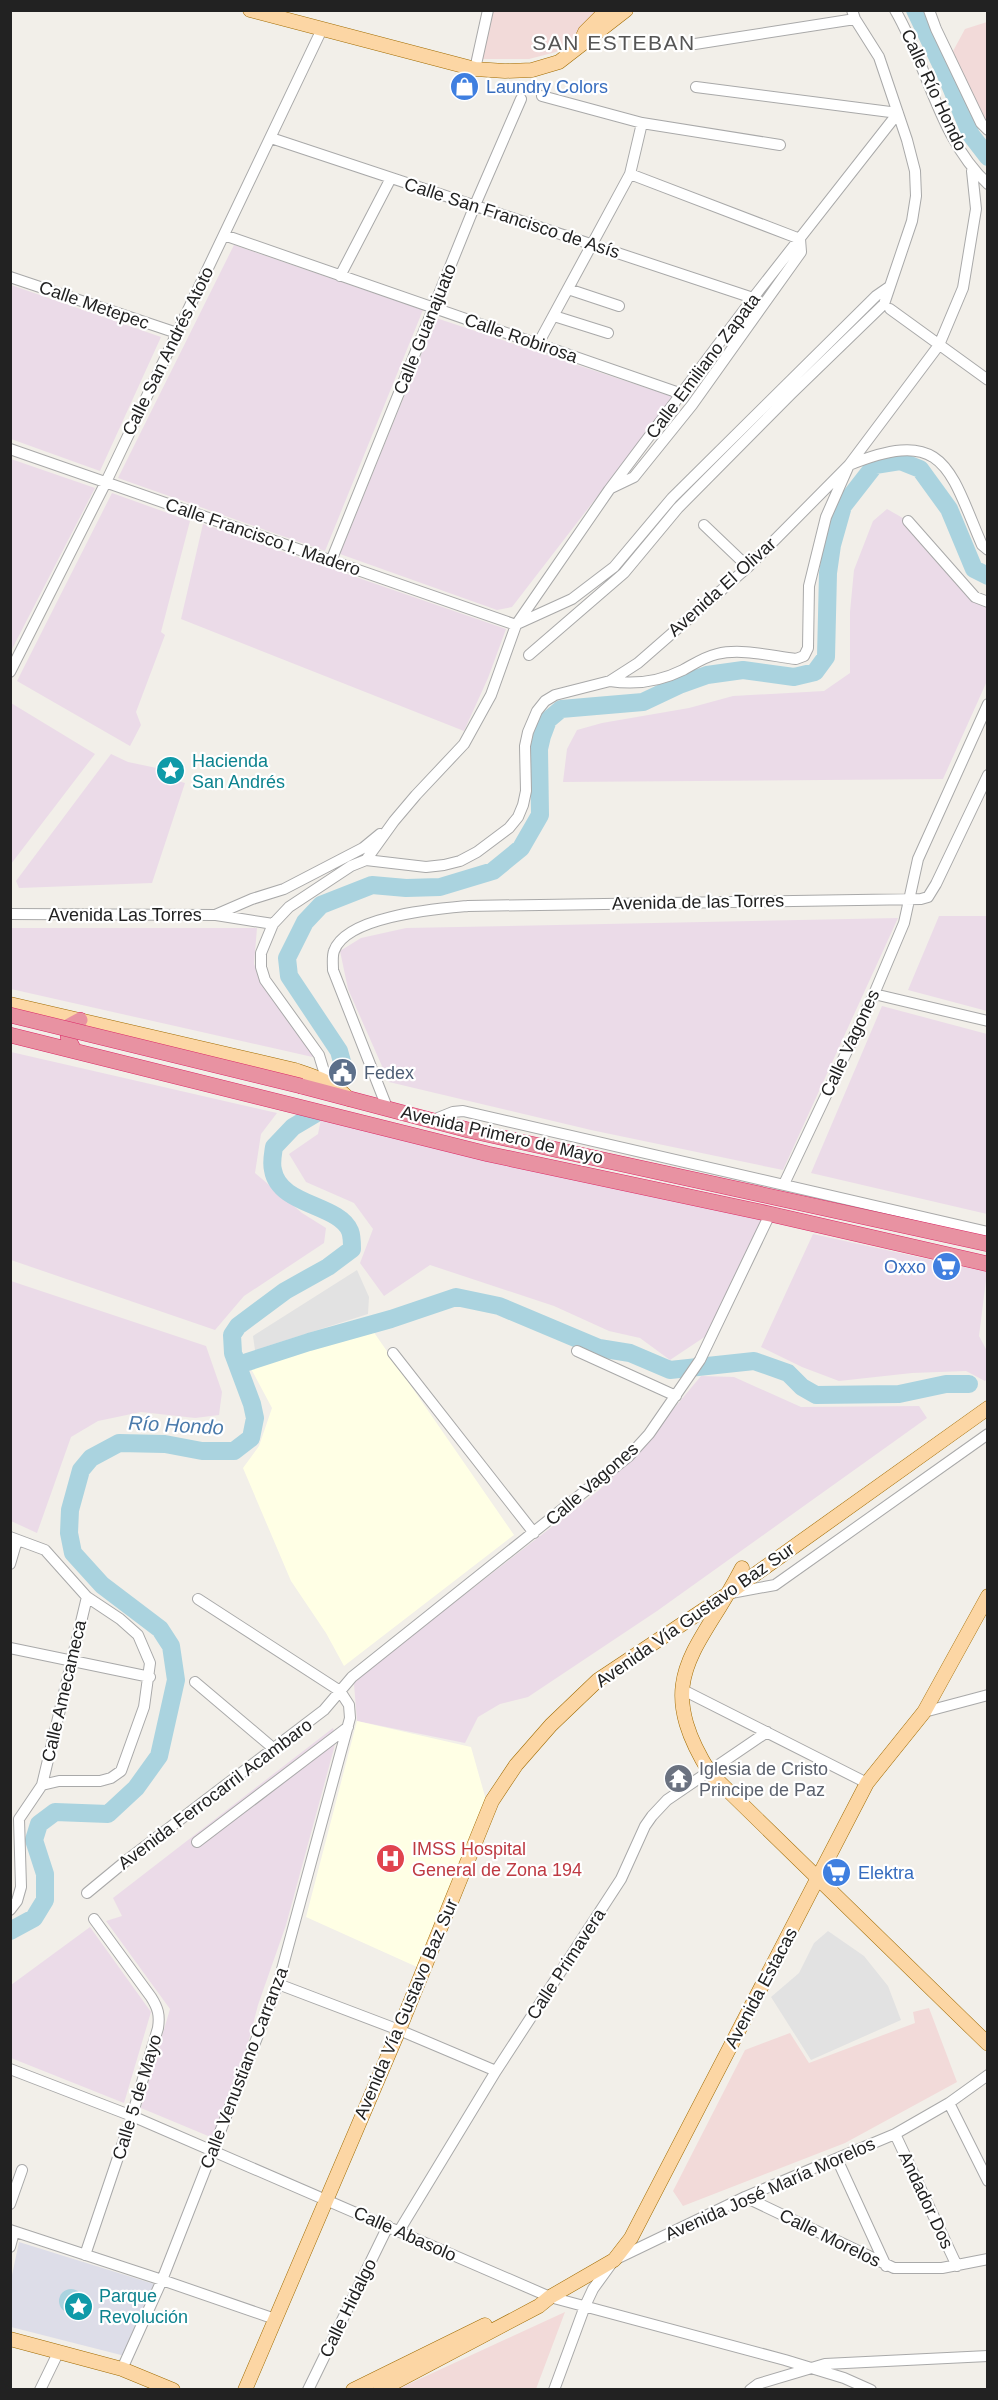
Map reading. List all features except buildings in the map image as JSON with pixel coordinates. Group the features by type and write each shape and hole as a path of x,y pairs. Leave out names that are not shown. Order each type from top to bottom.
{"highway":[{"name":"Avenida Primero de Mayo","path":"10,1015 301,1086 468,1130 987,1244"},
{"path":"74,1050 68,1039 69,1026 80,1020"},
{"name":"Avenida Primero de Mayo","path":"10,1035 488,1154 770,1214 987,1264"}],"main road":[{"path":"579,47 585,32 607,10"},
{"path":"260,12 475,69 505,71 532,70 559,62 626,10"},
{"name":"Avenida Primero de Mayo","path":"10,1004 296,1070 327,1081 349,1099"},
{"name":"Avenida Vía Gustavo Baz Sur","path":"245,2390 399,2030 492,1801 516,1765 551,1725 598,1680 729,1593 987,1408"},
{"path":"742,1568 687,1662 681,1689 686,1723 694,1746 710,1773 987,2044"},
{"name":"Avenida Estacas","path":"614,2260 635,2230 867,1783 924,1712 987,1596"},
{"name":"Avenida José María Morelos","path":"380,2390 540,2306 550,2297 614,2260"},
{"name":"Avenida José María Morelos","path":"353,2390 532,2302 550,2297"},
{"path":"10,2339 122,2369 173,2390"}],"street":[{"path":"475,69 488,10"},
{"name":"Calle Río Hondo","path":"895,10 951,134 972,171"},
{"name":"Calle Río Hondo","path":"929,10 981,123 987,130"},
{"path":"529,656 619,570 672,498 876,296 890,287 905,247 916,196 915,171 879,57 854,15 695,44"},
{"name":"Calle San Andrés Atoto","path":"10,672 106,482 322,30"},
{"path":"696,87 898,113"},
{"path":"542,96 642,123 780,144"},
{"name":"Calle Guanajuato","path":"331,561 475,205 521,99"},
{"name":"Calle Emiliano Zapata","path":"366,860 394,821 464,744 491,695 516,625 609,490 753,298 898,113"},
{"path":"538,344 630,174 642,123"},
{"name":"Calle San Francisco de Asís","path":"271,138 753,298"},
{"path":"972,171 987,184"},
{"name":"Avenida El Olivar","path":"366,860 426,867 444,865 460,861 490,844 509,828 523,805 526,791 525,746 537,711 545,701 555,695 610,681 638,663 748,567 849,465 939,345 963,288 976,209 972,171"},
{"path":"609,490 634,477 692,405 801,252 800,239 630,174"},
{"path":"340,276 391,178"},
{"name":"Calle Robirosa","path":"224,236 682,394"},
{"name":"Calle Metepec","path":"10,277 177,333"},
{"path":"568,289 618,306"},
{"path":"890,309 987,380"},
{"path":"554,316 608,333"},
{"name":"Calle Francisco I. Madero","path":"10,449 516,625"},
{"path":"610,681 641,683 672,675 701,659 729,652 796,659 804,656 808,648 809,586 826,517 849,465 877,453 904,449 937,458 951,473 982,545 987,550"},
{"path":"908,521 975,597 987,602"},
{"path":"704,525 748,567"},
{"path":"516,625 572,599 619,570"},
{"name":"Calle Vagones","path":"784,1185 874,994 904,923 918,859 987,704"},
{"name":"Avenida de las Torres","path":"388,1110 333,970 333,951 344,936 367,924 423,911 468,906 921,899 928,897 936,884 987,775"},
{"name":"Avenida Las Torres","path":"10,914 215,915 252,899 284,889 349,856 363,848 394,821"},
{"path":"327,1081 319,1055 265,980 261,967 261,953 273,924 288,907 351,866 366,860"},
{"path":"215,915 273,924"},
{"path":"874,994 987,1021"},
{"name":"Avenida Primero de Mayo","path":"432,1121 453,1112 463,1112 987,1232"},
{"path":"869,1237 877,1206"},
{"name":"Calle Vagones","path":"340,1691 352,1677 629,1456 649,1434 700,1360 770,1214"},
{"path":"577,1351 676,1396"},
{"path":"393,1353 534,1533"},
{"path":"729,1593 775,1584 987,1434"},
{"path":"10,1564 14,1539 45,1550 87,1597 120,1619 138,1635 150,1663 150,1677 144,1707 121,1771 111,1778 100,1781 59,1780 42,1785 15,1819 21,1887 17,1901 10,1910"},
{"name":"Calle Amecameca","path":"42,1785 87,1597"},
{"path":"198,1599 340,1691"},
{"path":"10,1647 150,1677"},
{"path":"195,1682 273,1748"},
{"path":"681,1689 867,1783"},
{"name":"Calle Venustiano Carranza","path":"122,2369 162,2280 278,1984 350,1718 349,1705 340,1691"},
{"name":"Avenida Ferrocarril Acambaro","path":"87,1893 324,1710 340,1691"},
{"path":"924,1712 987,1695"},
{"name":"Avenida Ferrocarril Acambaro","path":"197,1842 348,1727"},
{"name":"Calle Primavera","path":"399,2231 496,2071 621,1879 645,1826 652,1816 667,1800 710,1773 767,1732"},
{"name":"Calle 5 de Mayo","path":"85,2255 132,2116 160,2015 158,2006 94,1919"},
{"path":"278,1984 399,2030 496,2071"},
{"name":"Calle Abasolo","path":"10,2069 132,2116 550,2297 785,2360 844,2378 871,2390"},
{"name":"Avenida José María Morelos","path":"614,2260 745,2197 895,2134 949,2103 987,2075"},
{"path":"949,2103 987,2181"},
{"name":"Andador Dos","path":"895,2134 957,2266"},
{"path":"837,2159 886,2266"},
{"path":"10,2204 22,2170"},
{"name":"Calle Morelos","path":"745,2197 886,2266 903,2269 957,2266 987,2259"},
{"name":"Calle Hidalgo","path":"308,2390 388,2226"},
{"path":"10,2247 13,2231 275,2319"},
{"name":"Avenida Estacas","path":"554,2390 585,2306 593,2289 614,2260"},
{"path":"40,2390 58,2353"},
{"path":"750,2390 758,2384 825,2364 987,2356"}],"shaded area":[{"path":"484,11 606,11 573,41 556,52 529,59 471,59"},
{"path":"987,22 987,121 984,122 952,53 965,29"},
{"path":"234,245 423,310 325,551 118,478"},
{"path":"11,285 161,337 100,471 11,439"},
{"path":"436,318 674,397 512,607 497,610 340,554"},
{"path":"10,459 95,488 11,651"},
{"path":"112,493 190,521 161,632 165,635 136,712 141,725 130,746 17,681"},
{"path":"887,509 908,521 933,557 970,599 987,606 987,681 943,779 563,782 567,749 577,730 602,723 689,708 733,696 824,691 850,673 850,612 854,570 873,521"},
{"path":"203,524 506,629 488,678 464,731 181,619"},
{"path":"11,703 95,754 11,864"},
{"path":"111,754 128,762 171,771 174,780 185,783 152,883 19,888 16,881"},
{"path":"939,916 987,916 987,1011 908,990"},
{"path":"898,918 783,1170 591,1130 389,1082 348,989 340,951 361,938 406,928"},
{"path":"11,928 257,928 254,964 265,987 317,1058 11,989"},
{"path":"882,1006 987,1034 987,1214 811,1173"},
{"path":"11,1052 277,1113 261,1134 255,1173 302,1213 326,1228 324,1243 244,1296 215,1330 11,1260"},
{"path":"321,1119 762,1219 712,1332 670,1360 640,1338 609,1331 554,1306 430,1265 384,1296 360,1263 373,1229 354,1203 306,1182 289,1154 318,1134"},
{"path":"813,1234 987,1272 979,1336 987,1351 987,1379 985,1381 966,1371 912,1373 839,1381 802,1367 761,1347"},
{"path":"357,1270 369,1297 368,1314 255,1350 253,1336"},
{"path":"11,1281 206,1346 222,1392 219,1415 195,1418 141,1412 98,1421 71,1437 37,1533 11,1521"},
{"path":"373,1331 514,1535 344,1666 326,1633 291,1581 243,1468 259,1446 272,1408 249,1365"},
{"path":"701,1376 734,1377 801,1407 919,1406 927,1418 657,1611 528,1697 500,1704 478,1717 465,1743 357,1721 354,1684 361,1675 598,1491 629,1462"},
{"name":"IMSS Hospital General de Zona 194","path":"357,1721 471,1747 486,1800 417,1967 306,1917"},
{"path":"333,1728 336,1741 286,1925 258,2005 243,2063 213,2138 141,2108 170,2009 106,1921 122,1916 113,1898"},
{"path":"90,1927 151,2012 124,2103 11,2058 11,1985"},
{"path":"828,1931 864,1956 888,1986 901,2020 811,2060 771,1997 799,1973 814,1943"},
{"path":"929,2008 957,2082 845,2143 683,2206 673,2191 745,2050 790,2033 809,2063 915,2023 913,2012"},
{"name":"Parque Revolución","path":"19,2242 154,2284 125,2356 11,2327 11,2280"},
{"path":"565,2312 536,2389 398,2389"}],"water":[{"path":"71,2289 76,2290 82,2296 82,2306 76,2312 71,2313 66,2312 60,2306 59,2301 60,2296 66,2290"}],"waterway":[{"name":"Río Hondo","path":"915,10 971,135 988,157"},
{"name":"Río Hondo","path":"344,1069 339,1051 289,976 287,958 305,922 321,905 372,885 406,888 440,887 493,871 521,848 540,815 539,749 542,736 548,720 561,709 643,702 707,675 743,670 794,677 815,672 826,657 828,573 832,545 843,506 875,465 900,461 920,469 949,509 974,569 988,576"},
{"name":"Río Hondo","path":"10,1931 34,1918 45,1900 45,1874 34,1840 39,1824 55,1812 108,1814 136,1788 159,1756 176,1680 171,1646 160,1629 102,1585 73,1553 69,1533 70,1510 81,1470 91,1458 119,1443 165,1444 202,1451 234,1451 251,1438 255,1418 233,1353 232,1335 238,1326 285,1291 328,1267 352,1249 351,1233 344,1222 286,1191 278,1182 273,1170 274,1147 293,1127 315,1114"},
{"path":"238,1365 456,1297 499,1306 599,1348 630,1353 670,1370 754,1361 788,1373 802,1387 816,1395 899,1394 946,1384 969,1384"}],"place":[{"name":"Laundry Colors","path":"465,87"},
{"name":"Hacienda San Andrés","path":"171,771"},
{"name":"Fedex","path":"343,1073"},
{"name":"Oxxo","path":"947,1267"},
{"name":"Iglesia de Cristo Principe de Paz","path":"678,1779"},
{"name":"IMSS Hospital General de Zona 194","path":"391,1859"},
{"name":"Elektra","path":"837,1873"},
{"name":"Parque Revolución","path":"78,2306"}],"district":[{"name":"SAN ESTEBAN","path":"614,42"}]}
